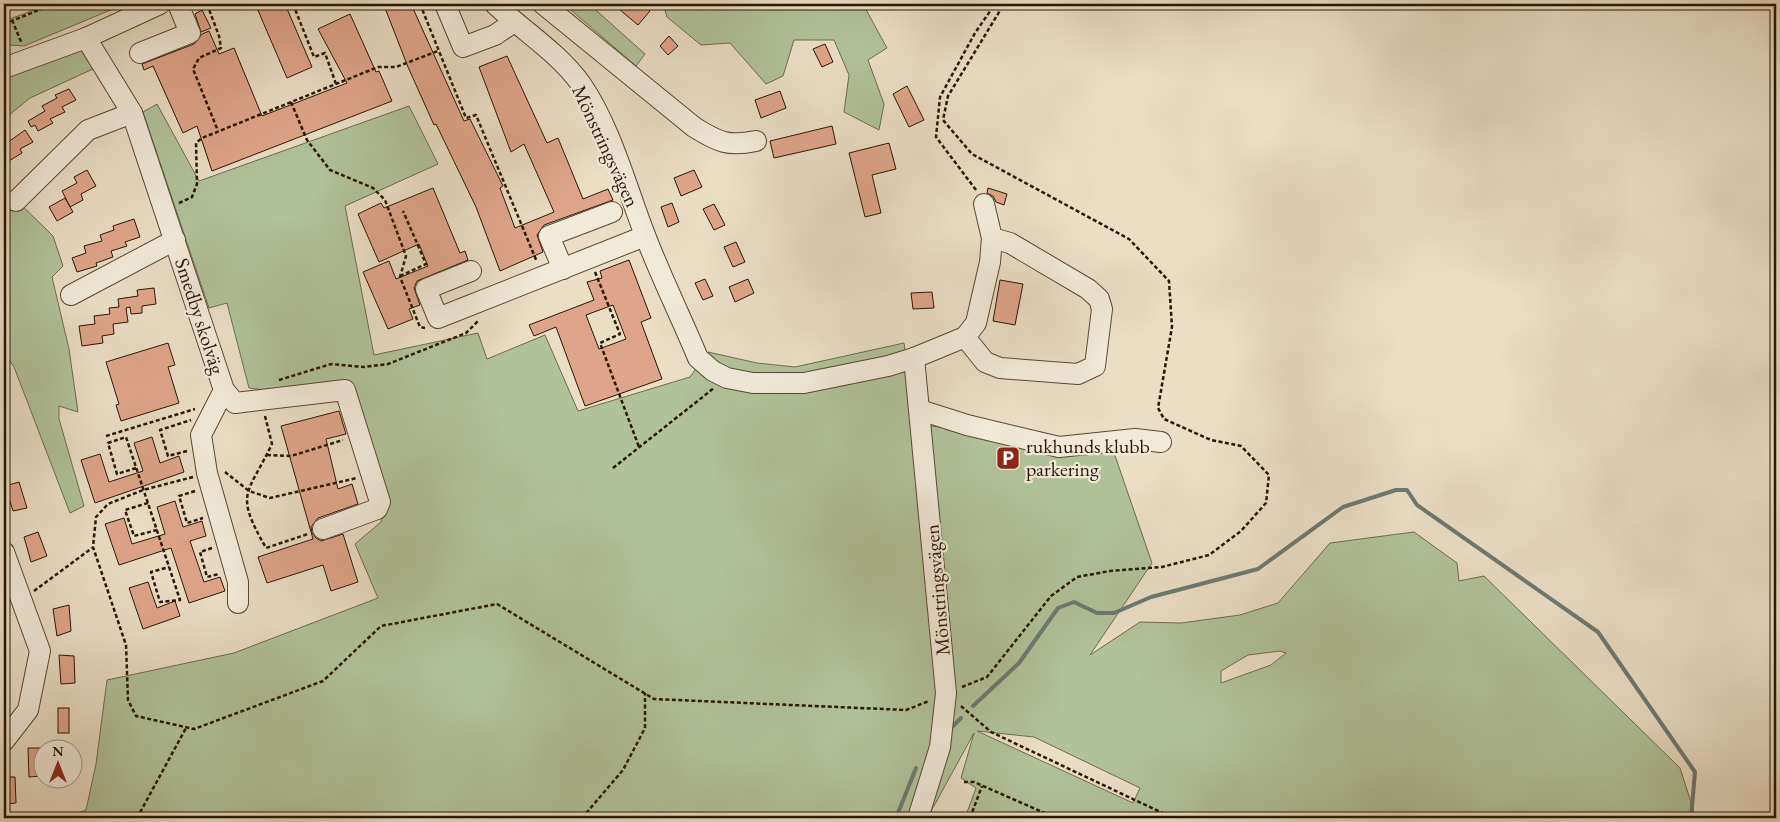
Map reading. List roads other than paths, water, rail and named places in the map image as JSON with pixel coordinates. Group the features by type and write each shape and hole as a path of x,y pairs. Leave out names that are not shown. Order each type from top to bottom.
{"street":[{"path":"4,68 86,38 160,4"},
{"path":"140,53 190,33 178,4"},
{"path":"445,4 463,47 495,35 514,22"},
{"name":"Mönstringsvägen","path":"495,4 514,22 559,58 581,85 624,173 645,236 698,358 713,371 727,378 754,383 804,383 832,379 914,358 965,337"},
{"path":"543,4 700,131 722,143 737,145 756,141"},
{"name":"Smedby skolväg","path":"86,38 132,113 224,390 201,436 209,480 238,582 238,603"},
{"path":"16,201 88,130 132,113"},
{"path":"984,204 992,238 990,262 976,323 965,337 985,362 1000,368 1078,374 1095,366 1102,309 1099,299 1088,290 1010,243 992,238"},
{"path":"562,269 549,236 612,212"},
{"path":"471,271 426,289 438,318 645,236"},
{"path":"71,295 174,240"},
{"name":"Mönstringsvägen","path":"914,358 946,693 940,748 918,818"},
{"path":"224,390 235,403 345,390 380,502 376,510 323,529"},
{"path":"920,410 967,425 1059,447 1134,440 1161,442"},
{"path":"4,552 40,651 28,710 4,741"}],"waterway":[{"path":"973,706 1019,663 1058,608 1074,602 1097,613 1114,613 1151,597 1258,569 1343,507 1396,490 1407,490 1417,505 1598,632 1695,772 1691,818"},
{"path":"950,729 961,718"},
{"path":"896,818 916,768"}],"place":[{"name":"rukhunds klubb parkering","path":"1008,458"}]}
